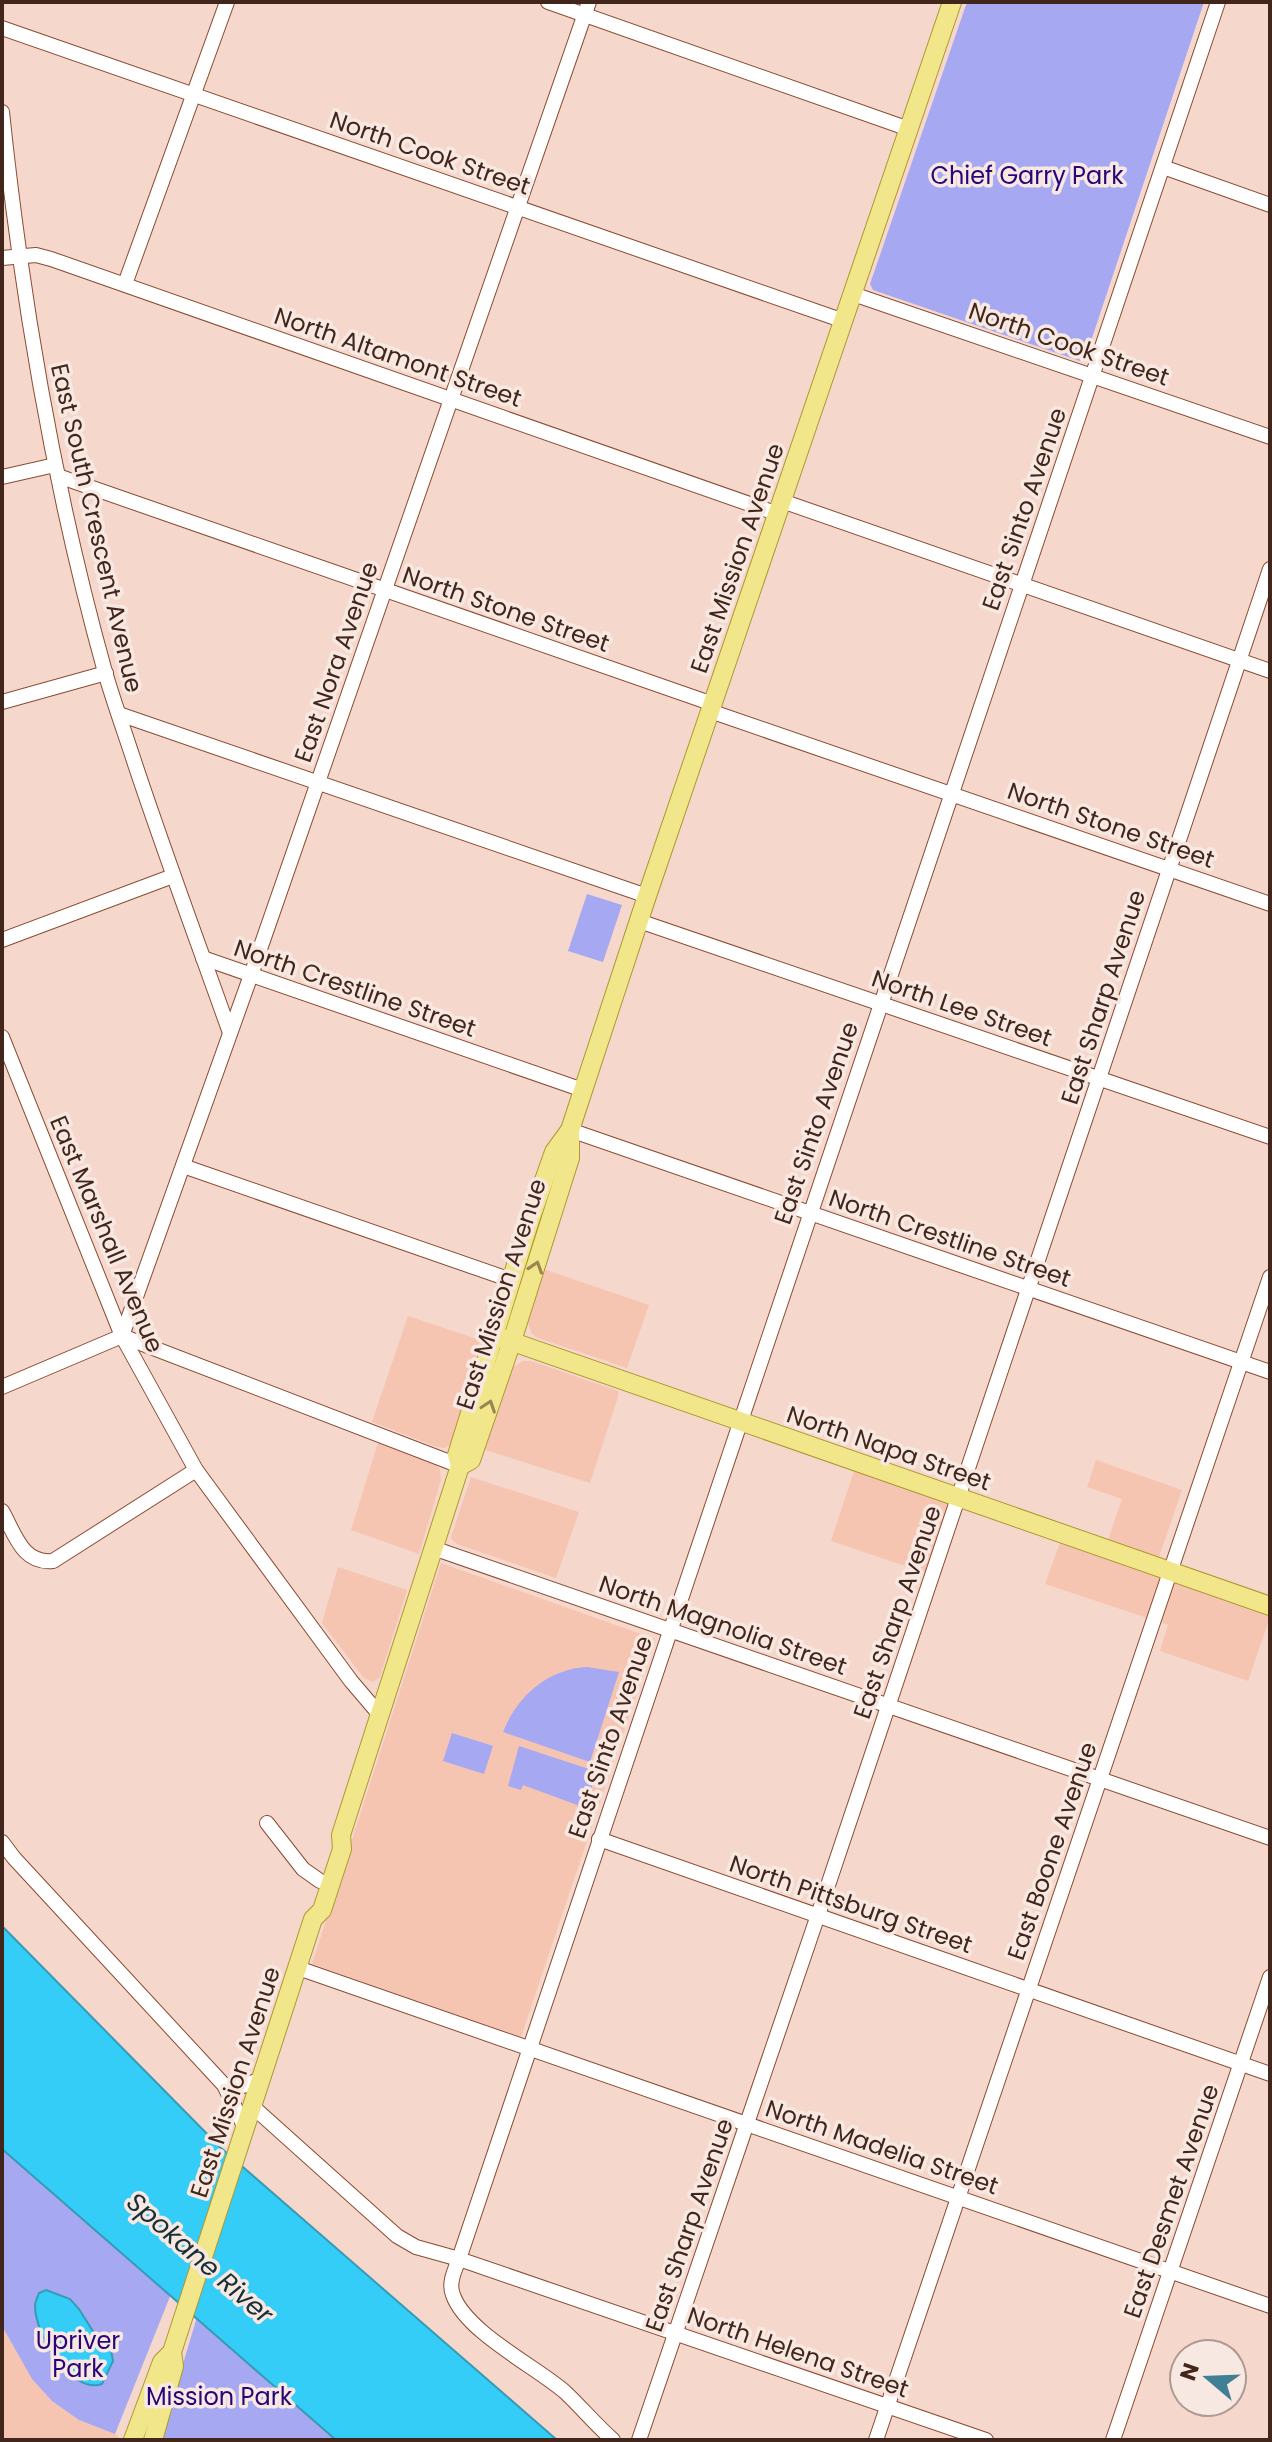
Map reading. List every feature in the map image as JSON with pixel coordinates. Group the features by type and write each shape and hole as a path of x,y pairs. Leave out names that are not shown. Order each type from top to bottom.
{"main road":[{"name":"East Mission Avenue","path":"460,1466 471,1460 512,1341 570,1158 570,1130 583,1090 952,2"},
{"name":"East Mission Avenue","path":"313,1919 322,1910 342,1849 341,1835 460,1466 457,1455 493,1335 554,1152 570,1130"},
{"name":"North Napa Street","path":"493,1335 1270,1606"},
{"name":"East Mission Avenue","path":"153,2440 174,2366 173,2350 298,1968 313,1919 311,1906 331,1845 341,1835"},
{"name":"East Mission Avenue","path":"133,2440 162,2362 173,2350"}],"street":[{"path":"125,284 227,2"},
{"path":"548,2 587,8 909,129"},
{"name":"East Sinto Avenue","path":"613,2440 564,2392 510,2352 465,2313 451,2289 528,2048 1218,2"},
{"name":"East Nora Avenue","path":"122,1336 251,975 587,8"},
{"name":"North Cook Street","path":"2,28 844,321"},
{"name":"East South Crescent Avenue","path":"2,112 37,372 57,471 106,673 173,876 230,1033"},
{"path":"1163,167 1270,205"},
{"name":"North Altamont Street","path":"2,258 36,255 452,400 1021,584 1270,671"},
{"name":"North Cook Street","path":"853,294 1270,437"},
{"path":"2,477 57,471"},
{"name":"North Stone Street","path":"57,471 711,708 1270,904"},
{"name":"East Sharp Avenue","path":"639,2440 1270,569"},
{"path":"2,702 106,673"},
{"path":"119,714 647,896"},
{"path":"2,940 173,876"},
{"name":"North Lee Street","path":"639,921 1270,1137"},
{"name":"North Crestline Street","path":"203,958 583,1090"},
{"name":"East Marshall Avenue","path":"2,1037 6,1062 122,1336 196,1470 342,1670 380,1715"},
{"name":"North Crestline Street","path":"570,1130 1270,1372"},
{"path":"183,1166 511,1280"},
{"name":"East Boone Avenue","path":"876,2440 1270,1277"},
{"path":"2,1387 122,1336 460,1466"},
{"path":"2,1511 26,1554 40,1562 53,1561 196,1470"},
{"name":"North Magnolia Street","path":"433,1548 1270,1838"},
{"path":"267,1823 303,1869 320,1881"},
{"name":"North Pittsburg Street","path":"599,1839 1270,2074"},
{"path":"2,1842 224,2085 244,2130"},
{"name":"North Madelia Street","path":"298,1968 1270,2306"},
{"name":"East Desmet Avenue","path":"1113,2440 1270,1977"},
{"path":"224,2085 243,2086 261,2079"},
{"name":"North Helena Street","path":"252,2106 397,2236 416,2247 459,2259 986,2440"}],"shaded area":[{"path":"543,1269 649,1305 627,1368 532,1334 527,1320"},
{"path":"408,1316 483,1341 454,1438 451,1445 444,1448 372,1422"},
{"path":"523,1361 531,1361 618,1391 590,1483 482,1449 510,1372"},
{"path":"378,1443 435,1464 440,1469 441,1480 419,1554 351,1530"},
{"path":"1096,1460 1182,1490 1159,1557 1108,1540 1122,1499 1087,1487"},
{"path":"854,1471 949,1503 926,1573 831,1541"},
{"path":"471,1477 579,1512 556,1578 452,1540"},
{"path":"1060,1543 1270,1617 1248,1681 1160,1651 1168,1625 1045,1584"},
{"path":"441,1563 655,1639 521,2037 312,1964"},
{"path":"338,1567 407,1590 380,1677 373,1682 364,1678 322,1623"},
{"path":"2,2326 32,2379 52,2401 79,2420 115,2434 122,2440 2,2440"}],"green space":[{"name":"Chief Garry Park","path":"967,2 1204,2 1086,356 1080,361 873,290 870,284"},
{"path":"587,894 622,905 603,962 568,951"},
{"path":"587,1667 619,1672 590,1762 503,1732 525,1696 536,1687 559,1673"},
{"path":"452,1733 493,1746 484,1774 443,1761"},
{"path":"519,1746 595,1771 588,1809 523,1785 521,1790 508,1786"},
{"name":"Upriver Park","path":"2,2149 171,2294 115,2434 79,2420 52,2401 32,2379 2,2326"},
{"name":"Mission Park","path":"197,2317 336,2440 160,2440"}],"water":[{"name":"Spokane River","path":"2,1926 221,2148 557,2440 336,2440 2,2149"},
{"path":"46,2290 70,2299 96,2336 111,2350 113,2361 102,2384 90,2385 78,2380 56,2359 36,2317 35,2305 39,2293"}]}
